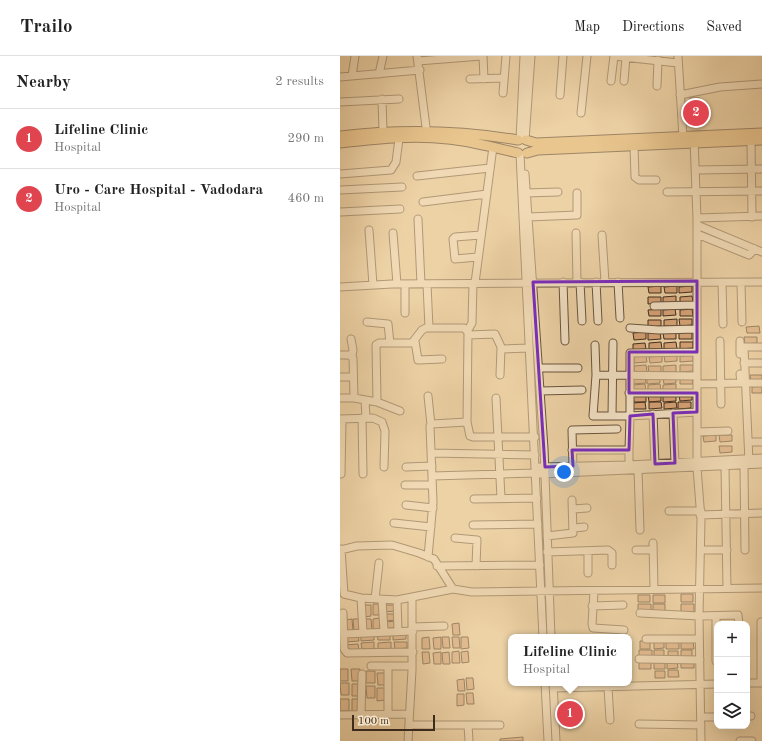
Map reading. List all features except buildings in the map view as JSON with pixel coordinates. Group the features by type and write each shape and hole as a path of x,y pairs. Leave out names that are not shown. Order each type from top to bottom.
{"main road":[{"path":"340,136 383,132 427,135 522,154 538,150 634,146 762,133"},
{"path":"340,143 376,139 399,139 427,135 480,133 536,143 683,137 694,140 762,140"},
{"path":"522,140 530,147 522,154"},
{"path":"522,140 515,147 522,154"}],"street":[{"path":"352,76 355,56"},
{"path":"379,74 383,56"},
{"path":"427,135 420,70 417,58 482,56 484,79"},
{"path":"503,93 506,56"},
{"path":"522,140 524,56"},
{"path":"522,140 531,56"},
{"path":"560,95 564,56"},
{"path":"581,113 587,56"},
{"path":"611,80 614,56 658,60 678,60 683,137"},
{"path":"624,81 626,57"},
{"path":"657,86 658,60"},
{"path":"340,77 420,70"},
{"path":"470,79 504,78"},
{"path":"680,95 720,88 762,84"},
{"path":"382,99 383,132"},
{"path":"340,102 399,99"},
{"path":"340,174 390,170 396,162 399,139"},
{"path":"694,140 697,222 697,432 701,550 699,616 701,741"},
{"path":"751,141 752,217"},
{"path":"634,146 635,177 639,180 656,180"},
{"path":"493,147 474,284 472,323 468,332 467,422 469,432 473,437 534,437"},
{"path":"522,154 539,368 545,470 551,634"},
{"path":"522,154 525,282 536,472 543,634"},
{"path":"417,176 490,168"},
{"path":"695,170 762,169"},
{"path":"340,190 402,187"},
{"path":"667,192 762,191"},
{"path":"526,193 558,192"},
{"path":"528,217 577,215 577,193"},
{"path":"423,202 487,194"},
{"path":"340,212 400,209"},
{"path":"697,222 762,216"},
{"path":"418,219 429,328"},
{"path":"697,222 759,251"},
{"path":"369,230 373,285"},
{"path":"393,233 397,284"},
{"path":"576,233 582,321"},
{"path":"697,234 749,255 759,251"},
{"path":"478,257 454,258 453,239 455,237 481,235"},
{"path":"602,235 604,282"},
{"path":"340,287 397,284 474,284 525,282 762,282"},
{"path":"563,282 566,341"},
{"path":"596,282 598,321"},
{"path":"618,282 620,318"},
{"path":"722,282 723,324"},
{"path":"741,283 742,322"},
{"path":"405,284 405,312"},
{"path":"654,306 697,305"},
{"path":"367,322 388,324 390,343"},
{"path":"378,402 376,345 379,343 410,343 414,341 422,330 429,328 464,328 468,332 495,334 498,337 500,348 500,375"},
{"path":"630,328 659,330 697,329"},
{"path":"351,339 353,350 354,398"},
{"path":"697,384 740,383 740,340"},
{"path":"414,341 418,360 442,359"},
{"path":"720,341 721,404"},
{"path":"612,416 613,343"},
{"path":"595,345 596,375 593,416 630,416 697,412"},
{"path":"745,550 748,442 744,383 744,347 762,347"},
{"path":"500,348 529,348"},
{"path":"629,465 630,353 697,352"},
{"path":"340,355 352,356"},
{"path":"744,363 762,364"},
{"path":"539,368 578,368"},
{"path":"596,375 697,376"},
{"path":"340,377 353,377"},
{"path":"744,383 762,383"},
{"path":"540,391 582,390"},
{"path":"629,393 697,393"},
{"path":"428,396 431,425 433,508 428,557"},
{"path":"340,398 354,398 378,402 400,411"},
{"path":"496,398 501,498"},
{"path":"363,474 365,400"},
{"path":"673,413 675,462"},
{"path":"653,414 655,464"},
{"path":"341,474 341,419 364,418 378,420 384,427 384,467"},
{"path":"431,425 467,422"},
{"path":"573,469 572,432 574,429 616,429"},
{"path":"697,432 728,431"},
{"path":"748,442 762,442"},
{"path":"572,450 629,450"},
{"path":"431,453 500,456 535,455"},
{"path":"432,476 536,472 545,470 675,462 725,466 748,463 762,458"},
{"path":"573,469 638,470 698,464 762,464"},
{"path":"406,467 432,466"},
{"path":"725,466 727,588"},
{"path":"638,470 640,530"},
{"path":"405,485 432,485"},
{"path":"474,499 537,498"},
{"path":"547,536 572,535 574,528 572,500"},
{"path":"406,505 433,508"},
{"path":"573,509 587,508"},
{"path":"668,511 725,515 762,513"},
{"path":"394,523 431,527"},
{"path":"473,525 538,524"},
{"path":"574,528 584,527"},
{"path":"455,538 477,540 476,566"},
{"path":"453,588 437,566 434,559 392,545 357,546 340,550 344,594 361,598 397,600 453,588 472,592 762,588"},
{"path":"636,550 653,546 654,589"},
{"path":"547,552 608,550 612,553 612,565"},
{"path":"701,550 727,550"},
{"path":"588,551 588,573"},
{"path":"379,564 379,599 384,631"},
{"path":"437,566 540,565"},
{"path":"594,591 592,606 593,628 624,630"},
{"path":"408,741 413,652 412,597"},
{"path":"361,598 363,633"},
{"path":"397,600 398,631"},
{"path":"592,606 623,605"},
{"path":"343,613 342,637 344,649 347,653 413,652"},
{"path":"640,613 699,616 738,615 739,621"},
{"path":"716,616 716,657"},
{"path":"750,683 762,683 760,622"},
{"path":"342,637 363,633 444,626"},
{"path":"646,639 699,639"},
{"path":"639,659 700,660"},
{"path":"371,666 412,666"},
{"path":"388,666 388,714"},
{"path":"362,674 362,715"},
{"path":"556,741 553,686 608,687 714,684"},
{"path":"545,686 548,741"},
{"path":"608,687 610,720"},
{"path":"340,716 409,714"},
{"path":"701,718 714,717"},
{"path":"410,725 500,724"},
{"path":"639,724 701,725"},
{"path":"468,725 469,741"},
{"path":"740,741 752,741"}],"highlighted area":[{"path":"697,281 697,352 629,352 629,393 697,393 697,412 673,413 675,463 655,464 653,414 630,416 629,450 572,450 573,466 545,467 533,282"}],"place":[{"name":"Uro - Care Hospital - Vadodara","path":"696,113"},
{"name":"Lifeline Clinic","path":"570,714"}]}
